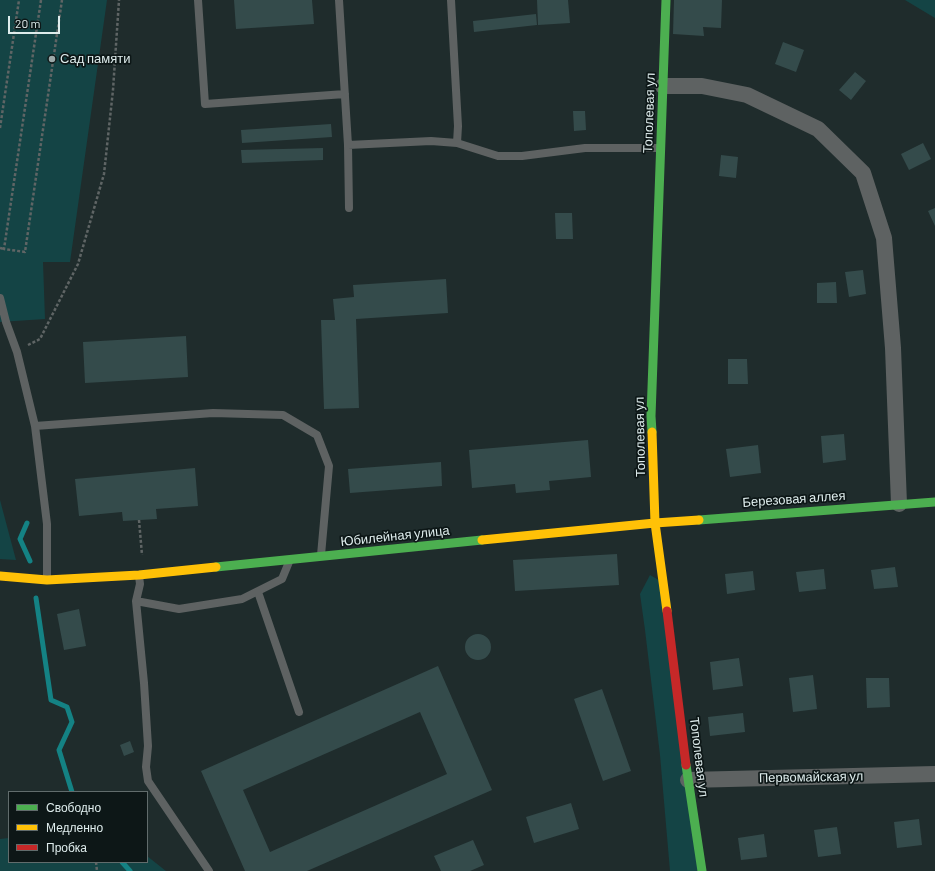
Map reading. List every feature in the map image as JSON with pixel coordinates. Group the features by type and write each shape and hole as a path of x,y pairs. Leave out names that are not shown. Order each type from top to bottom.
{"street":[{"name":"Тополевая ул","path":"666,0 651,416 655,523 664,583 688,780 702,871"},
{"path":"663,86 702,86 747,96 818,129 862,173 884,238 893,348 899,504"},
{"name":"Березовая аллея","path":"655,523 935,502"},
{"name":"Юбилейная улица","path":"0,576 47,580 134,576 655,523"},
{"name":"Первомайская ул","path":"688,780 935,774"}],"lane":[{"path":"198,0 205,104 345,94"},
{"path":"339,0 348,145 348,208"},
{"path":"451,0 458,126 457,143"},
{"path":"348,145 431,141 457,143 498,156 522,156 585,148 661,148"},
{"path":"0,298 6,322 17,352 35,426 47,524 47,580"},
{"path":"35,426 214,413 283,416 318,435 329,466 321,557"},
{"path":"136,601 179,609 242,599 282,579 290,560"},
{"path":"134,576 140,584 136,601 144,683 148,746 146,767 148,781 209,871"},
{"path":"258,592 299,712"}],"path":[{"path":"0,128 19,0"},
{"path":"4,249 41,0"},
{"path":"0,248 25,252 62,0"},
{"path":"17,352 40,339 78,264 104,174 113,90 119,0"},
{"path":"139,520 142,556"}],"shaded area":[{"path":"0,0 107,0 70,262 43,262 45,319 0,322"},
{"path":"905,0 935,0 935,18"},
{"path":"0,500 16,560 0,559"},
{"path":"650,575 664,583 705,871 670,871 660,755 640,594"},
{"path":"8,838 8,863 148,863 148,857 166,871 0,871 0,839"}],"building":[{"path":"234,0 312,0 314,24 236,29"},
{"path":"537,0 568,0 570,23 538,25"},
{"path":"674,0 722,0 721,28 703,27 704,36 673,34"},
{"path":"536,14 537,25 474,32 473,21"},
{"path":"783,42 804,50 796,72 775,64"},
{"path":"855,72 866,81 851,100 839,90"},
{"path":"573,111 585,111 586,130 574,131"},
{"path":"331,124 332,137 242,143 241,130"},
{"path":"923,143 931,159 909,170 901,154"},
{"path":"323,148 323,160 242,163 241,150"},
{"path":"721,155 738,157 736,178 719,176"},
{"path":"935,208 935,226 928,211"},
{"path":"555,213 572,213 573,239 556,239"},
{"path":"863,270 866,294 849,297 845,272"},
{"path":"446,279 448,313 356,319 359,408 324,409 321,320 335,320 333,299 354,297 353,285"},
{"path":"836,282 837,303 817,303 817,283"},
{"path":"186,336 188,377 85,383 83,342"},
{"path":"728,359 747,359 748,384 728,384"},
{"path":"844,434 846,460 823,463 821,436"},
{"path":"588,440 591,477 549,481 550,490 516,493 515,484 472,488 469,450"},
{"path":"758,445 761,473 730,477 726,449"},
{"path":"441,462 442,486 350,493 348,469"},
{"path":"195,468 198,506 156,509 157,519 123,521 122,512 79,516 75,479"},
{"path":"617,554 619,585 515,591 513,560"},
{"path":"895,567 898,587 874,589 871,570"},
{"path":"824,569 826,589 799,592 796,572"},
{"path":"753,571 755,590 727,594 725,574"},
{"path":"79,609 86,646 64,650 57,614"},
{"path":"478,634 487,638 491,647 487,656 478,660 469,656 465,647 469,638"},
{"path":"739,658 743,686 713,690 710,662"},
{"path":"438,666 492,790 307,871 245,871 201,771","holes":["420,712 447,774 270,852 243,790"]},
{"path":"813,675 817,709 793,712 789,678"},
{"path":"866,678 889,678 890,707 867,708"},
{"path":"602,689 631,771 603,781 574,699"},
{"path":"743,713 745,732 710,736 708,717"},
{"path":"130,741 134,752 124,756 120,745"},
{"path":"571,803 579,829 534,843 526,817"},
{"path":"919,819 922,845 897,848 894,822"},
{"path":"837,827 841,854 818,857 814,830"},
{"path":"764,834 767,857 741,860 738,838"},
{"path":"473,840 484,865 470,871 441,871 434,856"}],"waterway":[{"path":"27,523 20,539 30,561"},
{"path":"36,598 51,700 67,707 72,722 59,750 72,791"},
{"path":"123,863 130,871"}],"traffic: fast":[{"path":"652,432 651,416 666,0"},
{"path":"699,520 935,502"},
{"path":"216,567 482,540"},
{"path":"686,765 702,871"}],"traffic: slow":[{"path":"652,432 655,523 667,611"},
{"path":"482,540 699,520"},
{"path":"0,576 47,580 139,575 216,567"}],"traffic: jam":[{"path":"667,611 686,765"}],"place":[{"name":"Сад памяти","path":"52,59"}]}
